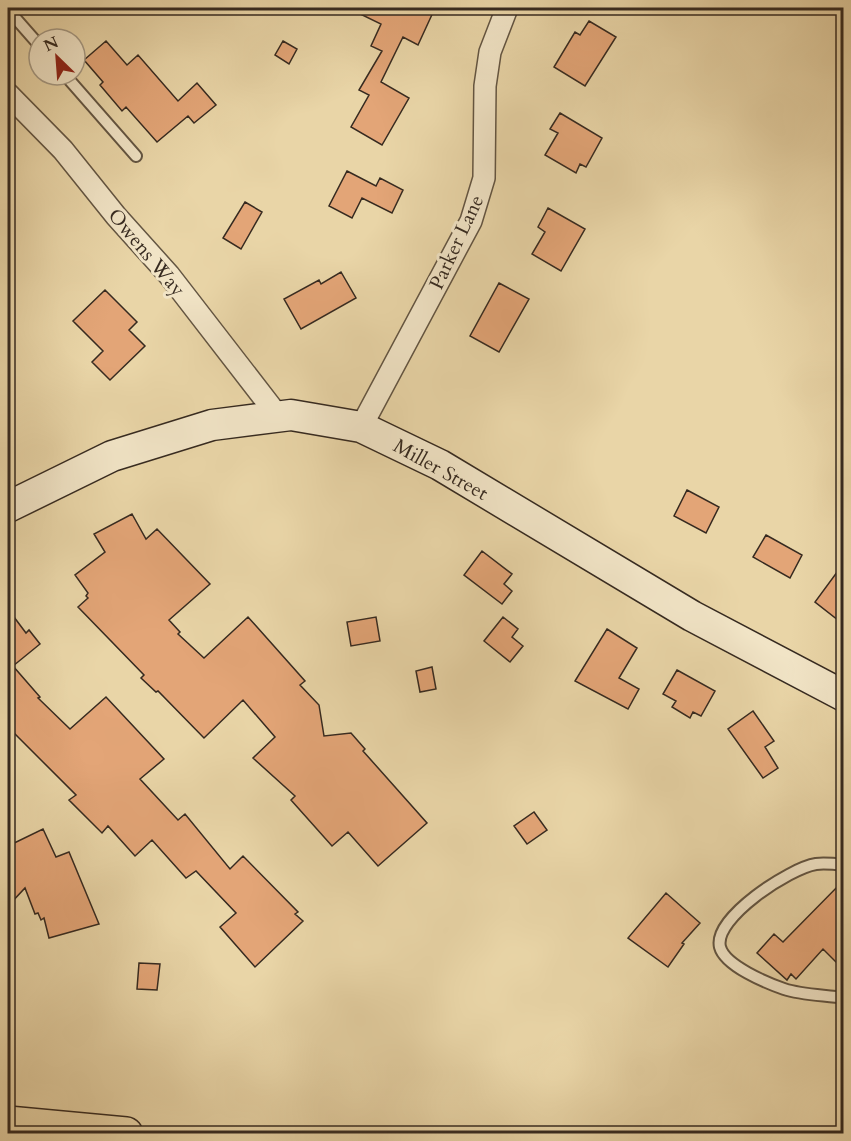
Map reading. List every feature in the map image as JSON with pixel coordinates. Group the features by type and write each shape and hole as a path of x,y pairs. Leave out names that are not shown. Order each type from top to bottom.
{"highway":[{"path":"8,1123 126,1134"}],"street":[{"name":"Parker Lane","path":"361,426 471,220 484,178 485,86 490,52 507,8"},
{"name":"Owens Way","path":"8,94 63,150 116,216 169,275 278,416"},
{"name":"Miller Street","path":"8,507 112,456 212,425 291,415 361,426 440,465 692,616 843,696"}],"lane":[{"path":"12,11 27,30"},
{"path":"76,87 136,156"},
{"path":"843,865 816,864 798,870 761,890 722,931 720,946 726,958 740,968 786,990 843,998"}],"building":[{"path":"348,8 435,8 418,45 403,37 381,82 409,98 382,145 351,127 369,95 359,90 382,51 371,46 381,24"},
{"path":"589,21 616,37 585,86 554,67 575,32 580,35"},
{"path":"106,41 127,65 138,55 178,101 197,83 216,105 194,123 188,116 157,142 126,107 122,111 100,85 103,82 87,63 87,57"},
{"path":"283,41 297,49 289,64 275,55"},
{"path":"560,113 602,138 586,167 580,164 576,173 545,155 558,133 550,129"},
{"path":"347,171 376,186 380,178 403,190 392,213 362,198 352,218 329,206"},
{"path":"245,202 262,212 241,249 223,238"},
{"path":"548,208 585,229 561,271 532,254 545,232 538,227"},
{"path":"341,272 356,298 301,329 284,299 319,280 321,284"},
{"path":"499,283 529,299 499,352 470,336"},
{"path":"105,290 137,322 129,330 145,346 110,380 92,362 103,351 73,321"},
{"path":"687,490 719,507 706,533 674,516"},
{"path":"132,514 146,539 157,529 210,584 169,620 180,632 178,634 204,658 248,617 305,681 300,685 319,705 324,736 351,733 365,749 363,751 427,823 378,866 348,832 332,846 291,800 295,796 253,758 275,737 243,700 204,738 158,691 156,692 141,678 144,675 78,607 88,598 86,596 88,593 75,575 105,552 94,534"},
{"path":"766,535 802,555 790,578 753,557"},
{"path":"482,551 512,574 504,584 512,591 502,604 464,575"},
{"path":"843,564 843,624 815,602"},
{"path":"8,609 26,633 29,630 40,644 13,666 40,697 38,698 70,729 106,697 164,759 140,779 178,820 185,814 230,869 243,856 298,912 295,914 303,921 255,967 220,927 236,913 196,871 186,878 152,840 135,856 108,826 102,833 69,800 76,795 8,727"},
{"path":"376,617 380,641 351,646 347,622"},
{"path":"503,617 518,629 512,637 523,646 510,662 484,641"},
{"path":"607,629 637,648 619,678 639,689 628,709 575,681"},
{"path":"432,667 436,689 420,692 416,671"},
{"path":"677,670 715,691 701,716 693,712 690,718 672,707 676,701 663,694"},
{"path":"753,711 774,741 765,747 778,768 763,778 728,729"},
{"path":"534,812 547,830 527,844 514,826"},
{"path":"43,829 56,857 69,852 99,924 49,938 44,918 41,920 38,913 35,914 25,888 8,906 8,846"},
{"path":"843,881 843,969 823,949 796,979 791,974 787,980 757,953 774,934 783,942"},
{"path":"666,893 700,923 682,943 684,944 668,967 628,938"},
{"path":"139,963 160,964 157,990 137,989"}]}
